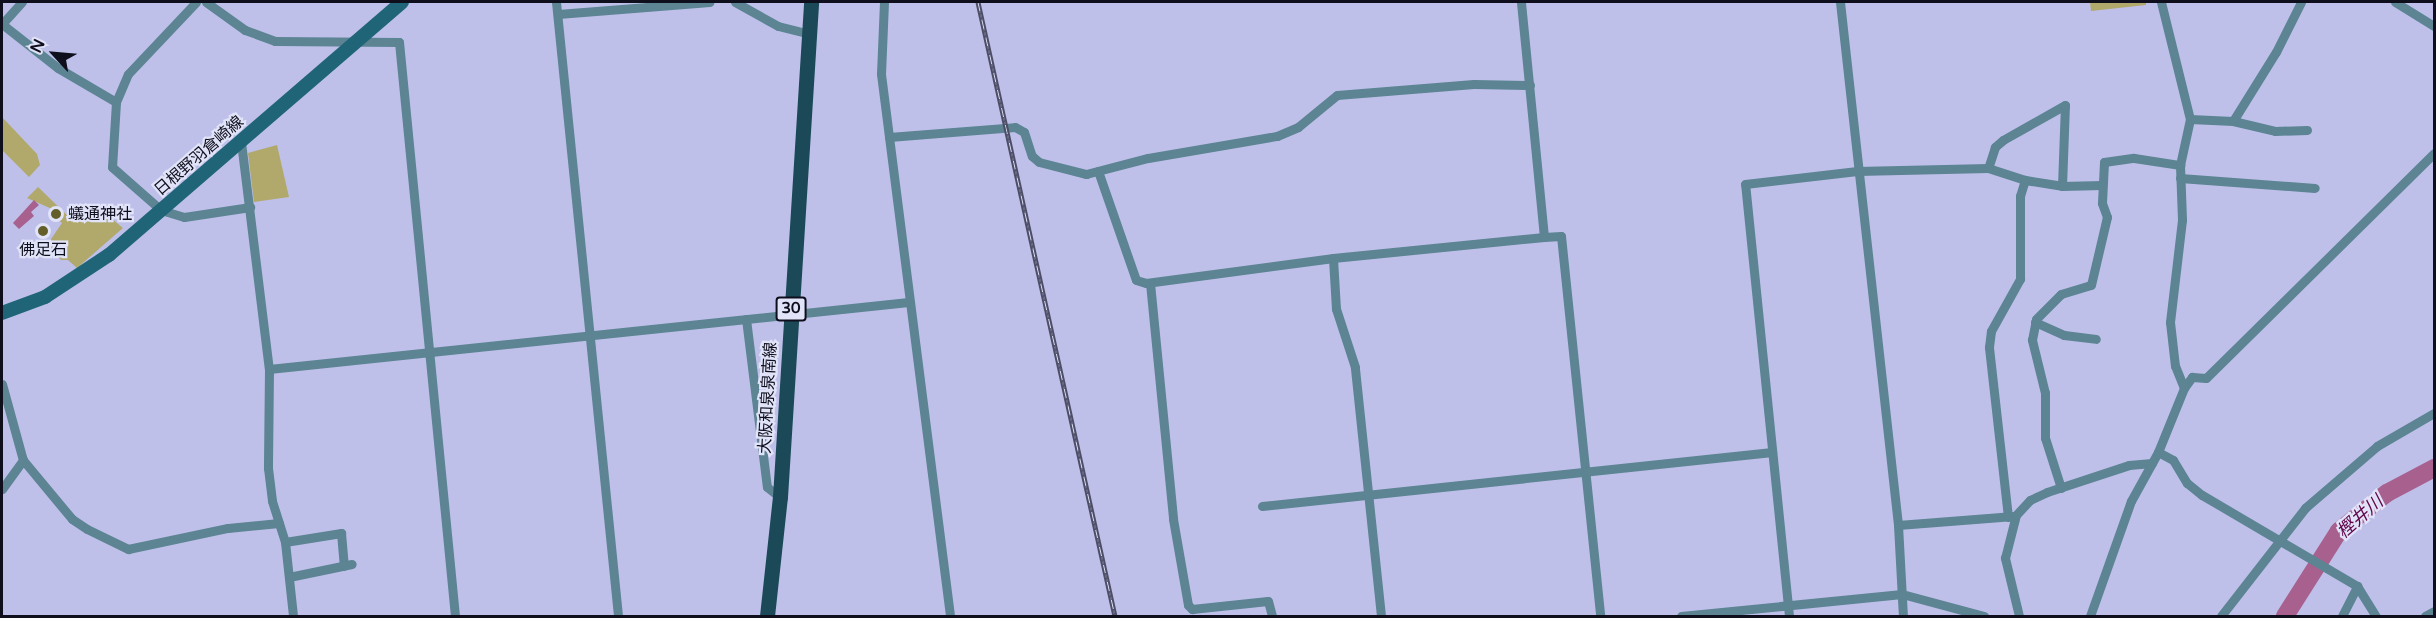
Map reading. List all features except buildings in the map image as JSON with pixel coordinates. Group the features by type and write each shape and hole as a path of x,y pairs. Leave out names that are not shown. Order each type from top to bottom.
{"main road":[{"name":"日根野羽倉崎線","path":"2,313 45,297 74,280 161,210 402,2"},
{"name":"大阪和泉泉南線","path":"767,616 780,497 811,2"}],"street":[{"path":"22,2 2,24 58,68 116,102"},
{"path":"196,2 128,74 116,102 112,167 161,210 184,217 250,207"},
{"path":"206,2 245,30 275,40 399,42 431,352 454,616"},
{"path":"556,2 618,616"},
{"path":"558,14 710,2"},
{"path":"735,2 778,26 809,34"},
{"path":"884,2 881,74 950,616"},
{"path":"1521,2 1544,237"},
{"path":"1840,2 1898,525 1903,616"},
{"path":"2161,2 2190,119 2180,165 2182,220 2170,322 2175,366 2184,388"},
{"path":"2233,121 2276,52 2301,2"},
{"path":"2395,2 2434,26"},
{"path":"890,137 1005,126 1024,132 1032,156 1040,162 1065,171 1086,174 1277,136 1298,127 1337,95 1474,84 1530,85"},
{"path":"1988,168 1995,147 2003,140 2065,105 2062,186"},
{"path":"2190,119 2233,121 2275,131 2307,130"},
{"path":"241,142 269,369 268,468 285,542 293,616"},
{"path":"2087,616 2131,501 2158,452 2184,388 2192,377 2206,378 2434,153"},
{"path":"2061,488 2045,438 2045,393 2032,340 2035,322 2061,294 2091,285 2107,217 2102,203 2104,162 2134,158 2180,165"},
{"path":"1789,616 1745,184 1857,171 1988,168 2025,180 2062,186 2102,185"},
{"path":"1098,171 1136,280 1150,283 1333,258 1561,236 1600,616"},
{"path":"2180,178 2315,188"},
{"path":"2019,616 2007,582 2005,558 2012,516 1989,347 1991,331 2020,279 2020,196 2025,180"},
{"path":"1333,258 1336,309 1355,367 1381,616"},
{"path":"1150,283 1173,519 1188,605 1192,609 1268,601 1272,616"},
{"path":"269,369 909,302"},
{"path":"746,319 767,487 780,497"},
{"path":"2035,322 2064,334 2096,339"},
{"path":"2,384 23,460 72,519 128,549 228,528 279,523"},
{"path":"2221,616 2280,538 2339,477 2377,446 2434,413"},
{"path":"1262,506 1367,493 1772,452"},
{"path":"2158,452 2173,460 2187,483 2202,495 2280,538 2356,586 2376,616"},
{"path":"2,489 23,460"},
{"path":"1898,525 2012,516 2030,500 2061,488 2128,465 2152,463"},
{"path":"285,542 341,533 348,565 289,577"},
{"path":"2342,616 2356,586"},
{"path":"1681,616 1902,594 1984,616"},
{"path":"2425,616 2434,611"}],"shaded area":[{"path":"2090,2 2146,2 2146,5 2091,11"},
{"path":"2,117 37,154 40,165 29,177 2,150"},
{"path":"277,145 289,197 254,202 248,153"},
{"path":"38,187 73,221 94,204 123,228 77,268 68,260 61,260 47,245 62,223 53,216 52,209 27,198"},
{"path":"34,200 39,205 31,212 34,216 19,229 13,223"}],"waterway":[{"name":"樫井川","path":"2285,616 2339,531 2387,493 2434,468"}],"railway":[{"path":"978,2 1115,616"}],"place":[{"name":"蟻通神社","path":"56,214"},
{"name":"佛足石","path":"43,231"}]}
